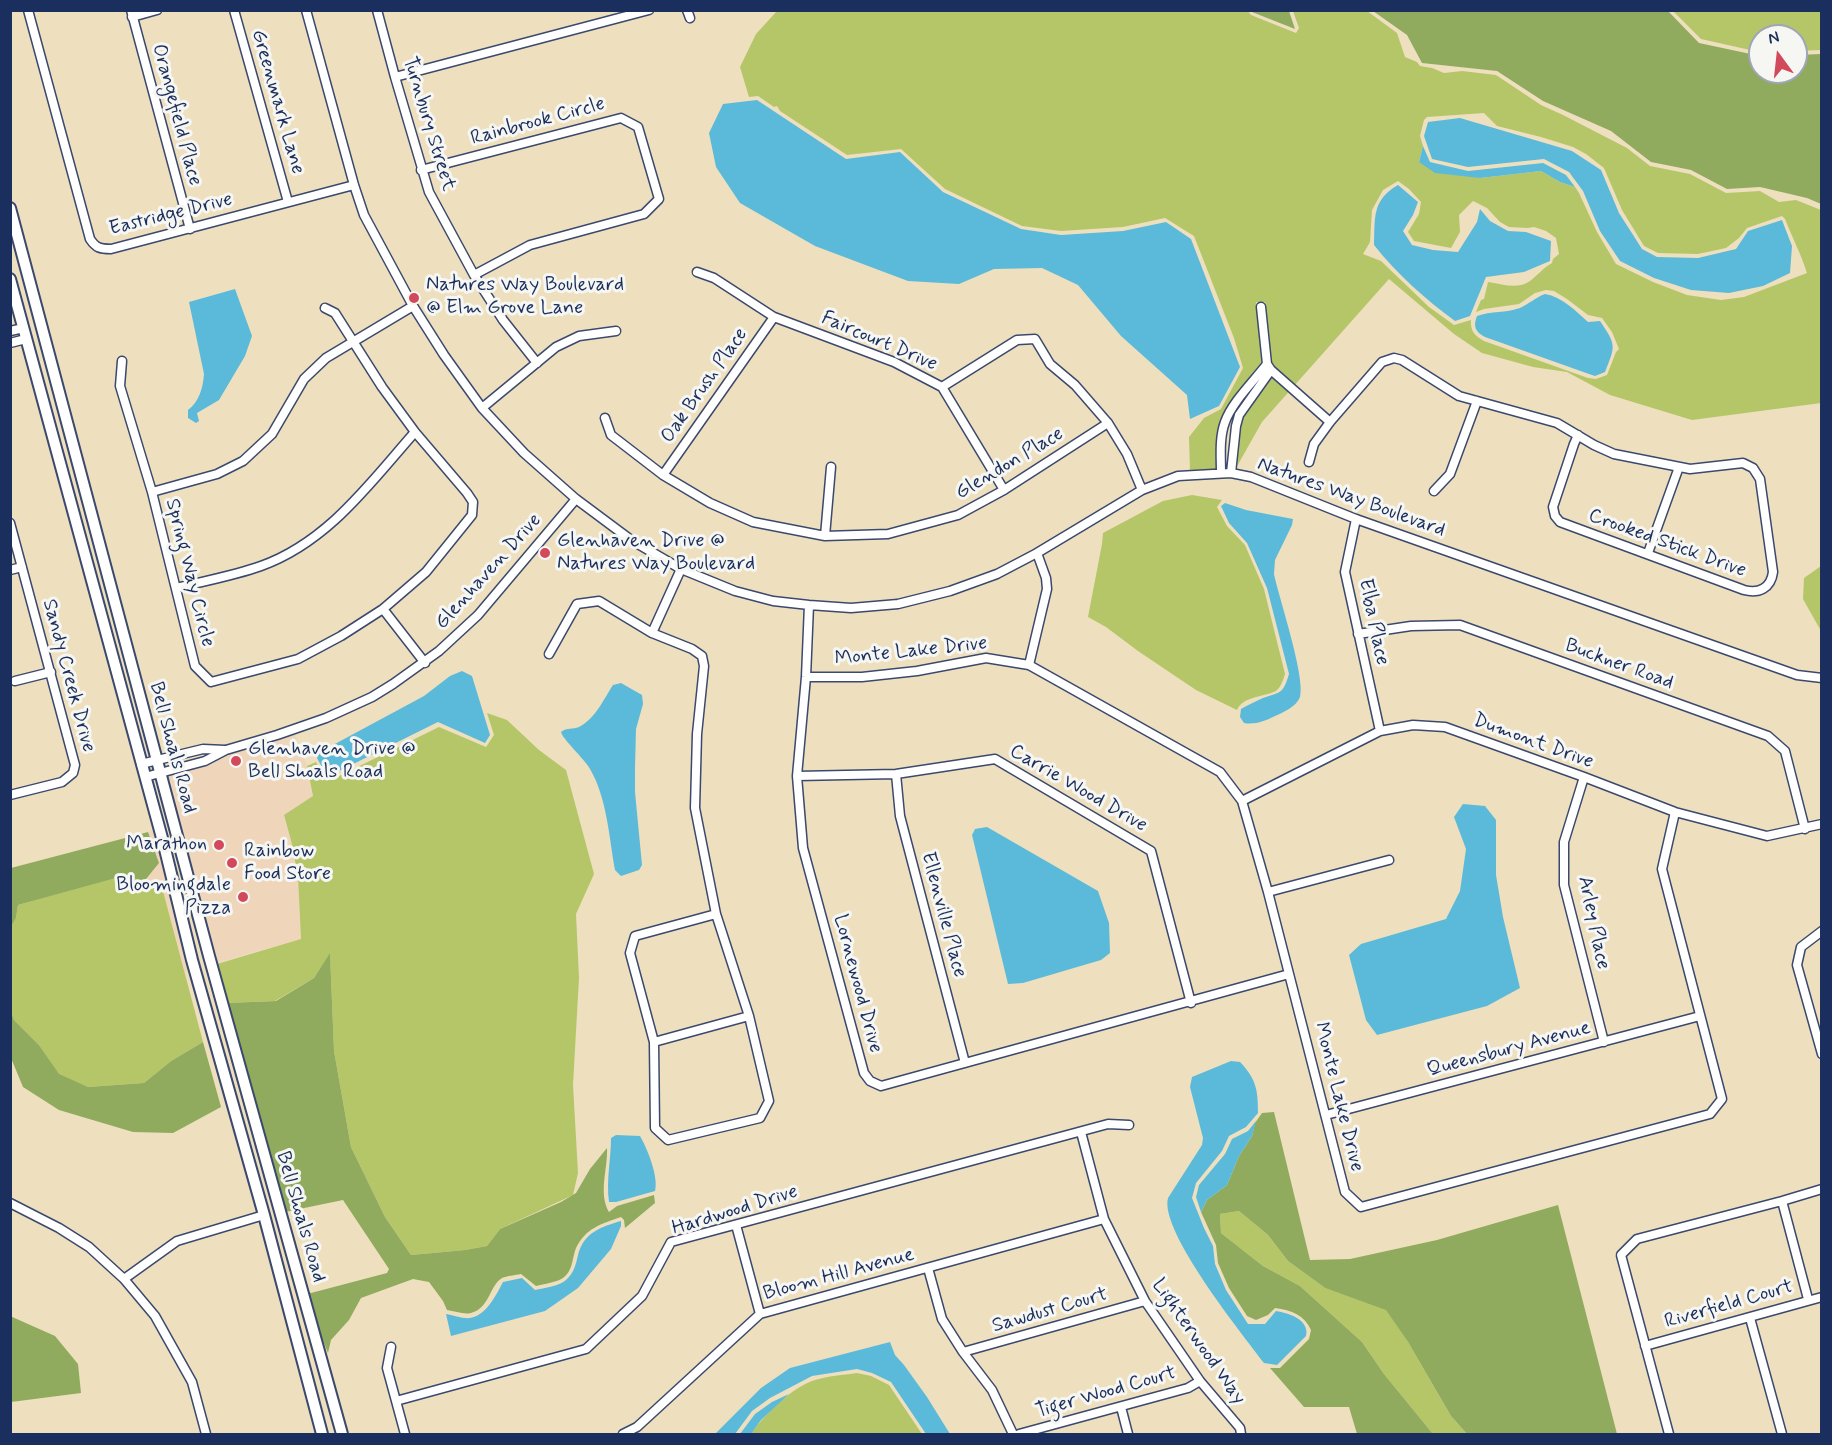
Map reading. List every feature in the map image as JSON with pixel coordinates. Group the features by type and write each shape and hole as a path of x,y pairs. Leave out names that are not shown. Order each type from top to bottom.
{"main road":[{"name":"Bell Shoals Road","path":"10,208 209,956 342,1434"},
{"name":"Bell Shoals Road","path":"10,279 165,849 197,980 264,1215 322,1434"}],"street":[{"name":"Eastridge Drive","path":"28,10 90,239 95,246 101,249 111,249 354,185"},
{"path":"132,14 157,10"},
{"name":"Greenmark Lane","path":"234,10 288,202"},
{"name":"Natures Way Boulevard","path":"306,10 354,185 369,225 413,306 444,355 482,408 525,453 576,499 631,540 681,569 735,591 773,601 851,608 898,604 950,591 997,574 1037,553 1142,489 1178,476 1231,473 1251,477 1356,519 1797,675 1821,678"},
{"name":"Turnbury Street","path":"378,10 429,192 474,274 503,320 537,363"},
{"path":"395,77 649,10"},
{"name":"Orangefield Place","path":"132,14 190,229"},
{"name":"Rainbrook Circle","path":"421,170 621,118 638,127 659,199 644,214 530,244 474,274"},
{"name":"Faircourt Drive","path":"697,272 714,278 774,317 894,362 942,387 1004,490"},
{"path":"152,492 217,474 243,461 272,434 304,379 326,357 413,306"},
{"path":"1231,473 1239,415 1269,367 1261,307"},
{"name":"Spring Way Circle","path":"122,361 120,386 152,492 195,666 211,682 298,658 341,636 383,609 426,572 472,515 473,502 415,432 382,387 334,313 325,309"},
{"name":"Oak Brush Place","path":"663,475 774,317"},
{"path":"10,331 25,333"},
{"path":"482,408 556,347 579,336 616,331"},
{"path":"10,343 25,333"},
{"path":"942,387 1017,340 1035,339 1050,364 1075,386 1108,423 1127,454 1142,489"},
{"name":"Crooked Stick Drive","path":"1309,462 1314,444 1330,422 1382,362 1390,358 1402,360 1459,396 1557,423 1614,454 1697,469 1743,463 1754,468 1760,479 1773,572 1772,579 1766,588 1751,592 1564,524 1555,516 1553,507 1578,435"},
{"path":"1269,367 1330,422"},
{"path":"1221,474 1221,445 1225,422 1269,367"},
{"path":"1434,491 1450,474 1476,401"},
{"name":"Glendon Place","path":"605,418 611,435 663,475 710,503 753,522 825,536 888,534 958,515 1004,490 1108,423"},
{"path":"176,588 261,566 314,538 344,513 415,432"},
{"path":"1221,445 1234,446"},
{"path":"825,536 831,467"},
{"path":"1648,553 1679,467"},
{"name":"Glenhaven Drive","path":"145,777 205,761 226,750 302,727 341,712 372,697 425,663 478,615 576,499"},
{"name":"Elba Place","path":"1356,519 1345,572 1380,731"},
{"name":"Sandy Creek Drive","path":"10,523 75,765 73,773 62,782 10,795"},
{"path":"1029,665 1047,589 1046,578 1037,553"},
{"path":"10,570 22,567"},
{"path":"652,633 681,569"},
{"path":"549,654 577,604 599,601 652,633 692,649 702,656 704,666 697,734 695,808 716,914 749,1016 769,1101 760,1118 668,1140 655,1128 654,1042 630,953 635,936 716,914"},
{"name":"Lornewood Drive","path":"809,605 806,677 797,776 803,848 864,1073 870,1081 881,1086 1289,975"},
{"path":"383,609 425,663"},
{"name":"Buckner Road","path":"1358,634 1411,626 1460,625 1768,736 1785,751 1805,829"},
{"name":"Monte Lake Drive","path":"806,677 862,677 917,671 986,658 1029,665 1220,772 1242,801 1268,892 1345,1192 1361,1207 1710,1114 1722,1099 1662,869 1675,812"},
{"path":"15,681 51,672"},
{"name":"Dumont Drive","path":"1242,801 1380,731 1413,725 1445,728 1675,812 1767,837 1821,824"},
{"name":"Glenhaven Drive","path":"141,764 203,750 226,750"},
{"name":"Carrie Wood Drive","path":"797,776 896,774 995,759 1150,851 1191,1002"},
{"name":"Ellenville Place","path":"896,774 900,816 965,1064"},
{"name":"Arley Place","path":"1584,777 1564,842 1564,885 1604,1042"},
{"path":"1268,892 1389,860"},
{"path":"1821,931 1801,947 1797,965 1821,1054"},
{"path":"654,1042 749,1016"},
{"name":"Queensbury Avenue","path":"1326,1115 1700,1016"},
{"name":"Hardwood Drive","path":"396,1401 586,1349 642,1296 671,1242 1108,1124 1129,1125"},
{"name":"Lighterwood Way","path":"1081,1132 1104,1220 1145,1301 1200,1381 1240,1428 1241,1434"},
{"path":"1669,1434 1621,1255 1636,1239 1821,1189"},
{"path":"1782,1201 1808,1299"},
{"path":"10,1203 59,1228 89,1247 124,1279 155,1316 192,1382 206,1434"},
{"path":"124,1279 177,1241 264,1215"},
{"name":"Bloom Hill Avenue","path":"622,1434 637,1427 760,1314 1104,1220"},
{"path":"736,1225 760,1314"},
{"path":"928,1268 942,1319 963,1352 992,1390 1013,1434"},
{"name":"Riverfield Court","path":"1645,1346 1821,1297"},
{"name":"Sawdust Court","path":"963,1352 1145,1301"},
{"path":"1750,1318 1782,1434"},
{"path":"391,1347 387,1368 405,1434"},
{"name":"Tiger Wood Court","path":"1019,1434 1188,1388 1200,1381"},
{"path":"1121,1407 1128,1434"}],"shaded area":[{"path":"295,734 307,766 313,796 284,816 298,877 301,939 209,965 157,779 206,765 230,753"},
{"path":"162,827 201,968 185,972 163,891 142,884 159,863 148,832"}],"green space":[{"path":"1247,10 1251,15 1296,33 1299,28 1293,11 1367,11 1397,33 1405,57 1417,62 1420,66 1444,73 1462,71 1496,75 1541,105 1627,148 1650,166 1690,174 1726,193 1760,191 1779,202 1796,200 1821,210 1821,403 1692,420 1610,395 1567,372 1533,367 1482,353 1454,334 1389,279 1262,422 1236,468 1243,417 1277,370 1270,360 1265,302 1256,302 1262,363 1224,414 1218,433 1217,469 1190,471 1189,437 1204,418 1221,409 1243,368 1234,338 1194,236 1165,218 1123,227 1061,231 1022,226 945,189 901,149 847,155 780,111 777,106 774,107 758,96 749,97 740,67 756,34 777,11","holes":["1484,113 1497,126 1573,147 1604,168 1622,210 1644,246 1658,253 1698,254 1726,248 1747,228 1782,216 1807,273 1744,297 1721,300 1687,295 1616,264 1575,187 1560,182 1541,171 1480,178 1419,162 1423,146 1420,136 1427,117","1398,181 1421,202 1419,214 1408,232 1414,241 1451,248 1460,232 1459,215 1473,201 1487,208 1500,222 1509,227 1534,227 1556,238 1559,254 1552,263 1525,284 1509,286 1488,282 1484,299 1481,300 1476,312 1519,304 1535,293 1546,290 1554,291 1588,315 1602,318 1612,332 1619,349 1607,375 1596,379 1588,378 1484,341 1474,333 1471,320 1454,325 1429,307 1381,261 1363,254 1370,242 1372,210 1383,190"]},
{"path":"1289,11 1295,29 1252,12"},
{"path":"1373,11 1668,11 1699,43 1748,53 1748,84 1808,84 1808,55 1821,54 1821,204 1807,198 1760,187 1727,189 1691,170 1651,162 1611,131 1543,101 1497,71 1422,63 1407,35"},
{"path":"1673,11 1821,11 1821,50 1808,51 1808,24 1748,24 1748,50 1701,39"},
{"path":"1192,495 1222,500 1217,507 1227,526 1245,545 1264,589 1285,674 1276,691 1249,699 1237,710 1196,690 1088,617 1103,533 1163,501"},
{"path":"1821,566 1821,631 1803,599 1804,578"},
{"path":"487,713 507,720 539,750 566,770 594,874 576,914 579,978 573,1085 578,1173 573,1195 500,1229 487,1246 411,1255 385,1217 351,1147 334,1051 330,954 314,978 275,1001 227,1003 217,964 301,939 298,877 284,815 313,796 307,766 316,762 321,773 331,780 439,727 486,747 494,735"},
{"path":"148,832 159,863 142,884 130,874 18,905 16,918 11,926 11,868"},
{"path":"130,873 143,884 163,891 203,1042 171,1061 144,1083 88,1087 59,1075 39,1045 14,1020 11,1012 10,926 16,918 18,905"},
{"path":"330,953 334,1051 351,1147 385,1217 411,1255 487,1246 500,1229 576,1193 590,1169 607,1148 604,1197 609,1212 617,1206 654,1195 655,1203 625,1228 621,1217 589,1231 576,1248 570,1268 563,1278 536,1286 521,1274 502,1278 494,1286 482,1307 471,1313 447,1310 429,1282 413,1279 361,1298 349,1320 331,1340 328,1353 299,1281 311,1293 387,1273 389,1269 343,1200 280,1213 227,1003 276,1001 314,978"},
{"path":"11,1012 14,1020 39,1045 59,1074 88,1087 144,1083 171,1061 203,1042 221,1107 173,1133 133,1132 59,1110 23,1087 11,1058"},
{"path":"1274,1112 1310,1260 1350,1259 1437,1240 1558,1205 1617,1434 1467,1434 1451,1416 1408,1342 1386,1310 1325,1288 1288,1261 1268,1235 1239,1211 1220,1214 1221,1233 1263,1266 1300,1286 1362,1342 1384,1374 1433,1434 1357,1434 1349,1407 1304,1407 1270,1368 1280,1368 1309,1339 1311,1330 1301,1317 1281,1309 1275,1308 1268,1315 1256,1320 1247,1316 1229,1288 1218,1263 1216,1245 1201,1212 1207,1200 1227,1185 1239,1156 1252,1136 1255,1123 1262,1113"},
{"path":"1239,1211 1268,1235 1288,1261 1325,1288 1386,1309 1451,1416 1467,1434 1433,1434 1384,1374 1362,1342 1300,1286 1263,1266 1221,1233 1220,1214"},
{"path":"10,1316 55,1336 78,1364 81,1393 11,1402"},
{"path":"857,1373 871,1376 889,1385 922,1434 751,1434 771,1410 797,1389 820,1379"}],"water":[{"path":"757,100 846,159 900,152 943,192 1021,229 1061,235 1123,231 1166,222 1191,239 1240,367 1219,406 1190,419 1187,395 1121,336 1078,285 1042,268 994,269 959,284 908,281 815,246 740,203 716,167 709,133 723,104"},
{"path":"1460,118 1572,151 1601,170 1619,213 1642,249 1657,257 1698,258 1736,249 1748,231 1782,220 1792,246 1790,273 1763,286 1729,293 1691,290 1654,278 1620,261 1600,231 1583,191 1569,172 1544,159 1468,167 1432,159 1424,136 1428,122"},
{"path":"1423,146 1430,162 1468,171 1543,163 1566,175 1575,187 1560,182 1541,171 1480,178 1435,173 1419,162"},
{"path":"1398,185 1418,202 1403,231 1412,245 1458,252 1477,222 1480,209 1490,221 1508,231 1526,232 1551,241 1550,261 1524,272 1486,277 1470,316 1455,321 1412,286 1374,245 1375,218 1379,203"},
{"path":"235,289 252,336 245,356 219,400 197,413 199,421 196,423 188,418 188,410 200,394 204,374 189,302"},
{"path":"1545,294 1563,301 1588,322 1600,321 1613,345 1605,372 1595,376 1589,374 1485,337 1476,328 1477,316 1520,308"},
{"path":"1225,503 1246,510 1293,519 1275,560 1274,574 1296,656 1301,687 1300,697 1296,704 1286,711 1256,723 1244,723 1240,717 1241,709 1280,691 1289,674 1267,588 1247,543 1229,523 1221,506"},
{"path":"462,671 472,676 490,735 485,743 438,722 329,776 324,771 317,758 320,752 424,696 450,676"},
{"path":"621,683 642,695 643,704 636,729 635,768 642,865 639,870 621,876 615,870 607,818 596,780 561,732 577,728 590,719 613,685"},
{"path":"1463,804 1485,806 1496,820 1496,875 1503,917 1520,988 1487,1006 1377,1035 1366,1020 1349,955 1361,944 1446,919 1460,891 1466,849 1454,817"},
{"path":"987,827 1098,891 1109,923 1110,953 1101,960 1023,983 1008,984 972,835 975,829"},
{"path":"1231,1061 1240,1062 1253,1079 1257,1091 1258,1113 1246,1127 1229,1136 1222,1151 1196,1183 1192,1198 1213,1246 1215,1264 1226,1290 1248,1324 1265,1324 1276,1311 1297,1318 1305,1326 1306,1336 1277,1365 1264,1363 1222,1307 1176,1234 1169,1213 1168,1198 1202,1145 1203,1138 1190,1087 1192,1077"},
{"path":"1256,1121 1252,1136 1239,1156 1227,1185 1207,1200 1201,1212 1196,1197 1199,1185 1225,1154 1232,1139 1248,1131"},
{"path":"616,1135 640,1136 654,1171 655,1191 609,1202 611,1138"},
{"path":"621,1221 611,1249 578,1288 545,1311 451,1336 446,1314 467,1318 476,1316 490,1304 503,1282 522,1278 535,1290 563,1282 573,1271 584,1241 600,1228"},
{"path":"890,1342 895,1355 927,1397 950,1434 926,1434 891,1382 857,1369 812,1376 770,1398 752,1411 735,1434 715,1434 761,1388 790,1368"},
{"path":"789,1394 761,1420 751,1434 740,1434 755,1414"}],"place":[{"name":"Natures Way Boulevard @ Elm Grove Lane","path":"414,298"},
{"name":"Glenhaven Drive @ Natures Way Boulevard","path":"545,553"},
{"name":"Glenhaven Drive @ Bell Shoals Road","path":"236,761"},
{"name":"Marathon","path":"219,845"},
{"name":"Rainbow Food Store","path":"232,863"},
{"name":"Bloomingdale Pizza","path":"243,897"}]}
